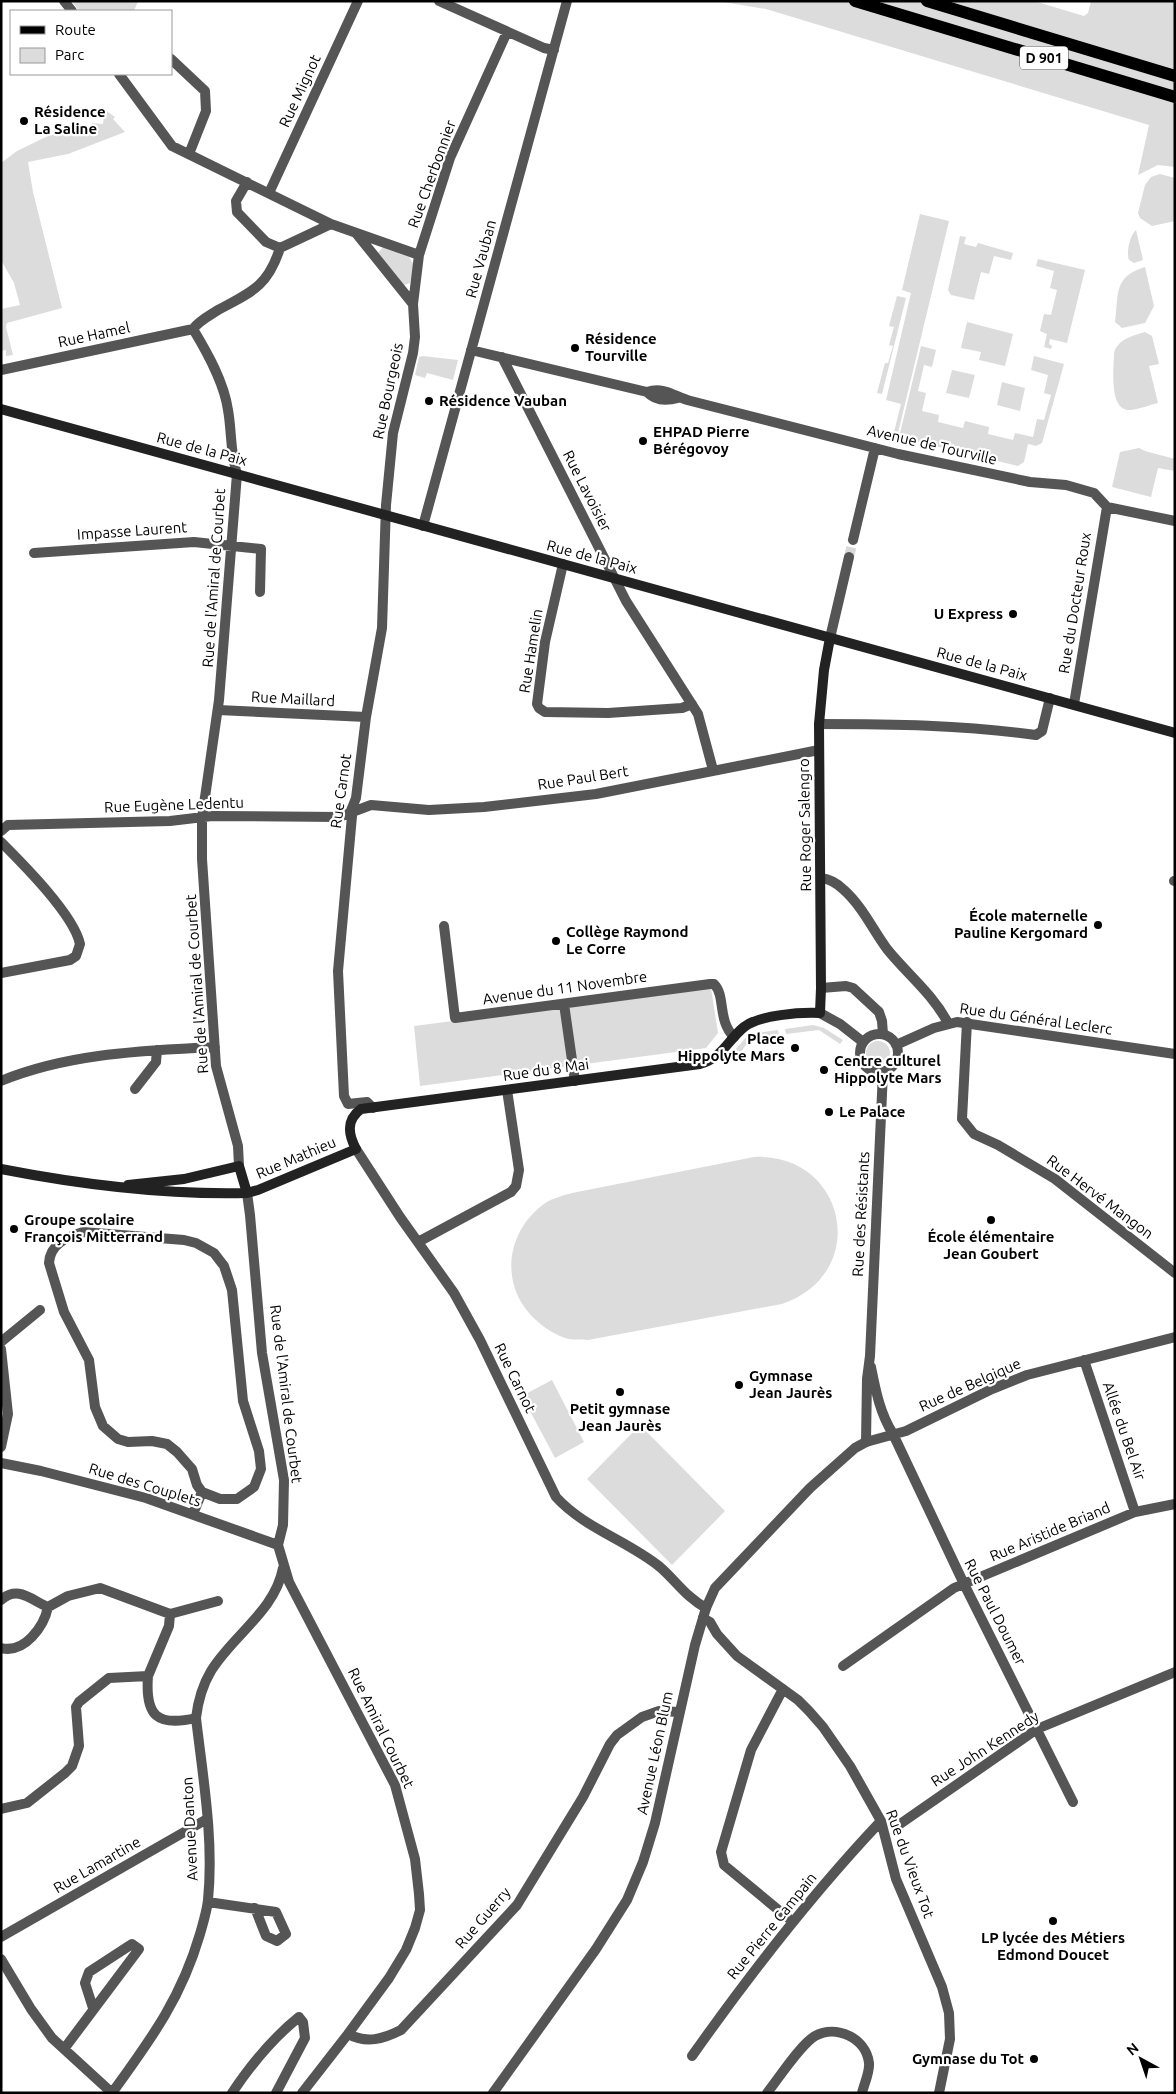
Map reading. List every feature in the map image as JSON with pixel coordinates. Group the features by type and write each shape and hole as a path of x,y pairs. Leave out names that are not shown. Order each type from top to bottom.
{"main road":[{"name":"D 901","path":"855,1 1175,97"},
{"name":"D 901","path":"927,1 1175,76"},
{"name":"Rue de la Paix","path":"1,409 1175,733"},
{"name":"Rue Roger Salengro","path":"820,1013 819,724 824,670 830,638"},
{"path":"734,1037 745,1026 757,1020 810,1012 820,1013"},
{"name":"Rue du 8 Mai","path":"353,1115 361,1109 706,1062 718,1056 734,1037"},
{"name":"Rue Carnot","path":"353,1115 350,1122 351,1134 356,1149"},
{"name":"Rue Mathieu","path":"247,1193 356,1149"},
{"path":"116,1187 184,1179 239,1166"},
{"name":"Rue de l'Amiral de Courbet","path":"239,1166 247,1193"},
{"path":"1,1168 64,1181 146,1191 247,1193"}],"street":[{"name":"Rue Mignot","path":"269,193 358,1"},
{"path":"439,1 507,32 554,50"},
{"name":"Rue Vauban","path":"423,526 567,1"},
{"name":"Rue Cherbonnier","path":"413,304 420,255 450,158 507,32"},
{"path":"172,60 205,91 206,111 189,154"},
{"path":"120,75 172,146 331,224 420,255"},
{"path":"247,182 236,200 237,212 266,242 280,248"},
{"path":"193,328 204,318 242,298 264,282 274,265 280,248 331,224"},
{"path":"356,233 413,304"},
{"name":"Rue Bourgeois","path":"386,515 393,433 413,354 415,338 413,304"},
{"name":"Rue Hamel","path":"1,370 193,328"},
{"name":"Rue de l'Amiral de Courbet","path":"193,328 223,392 228,409 232,459 236,474 218,710 202,818 202,859 215,1047 220,1084 238,1146 239,1166"},
{"name":"Avenue de Tourville","path":"471,350 647,392 661,400 678,398 875,448 1030,482 1066,485 1094,493 1107,507 1175,521"},
{"name":"Rue Lavoisier","path":"502,357 626,601 701,721 713,770"},
{"path":"853,540 875,448"},
{"name":"Rue du Docteur Roux","path":"1074,704 1107,507"},
{"name":"Rue Carnot","path":"372,1108 367,1102 348,1104 344,1096 338,971 352,816 350,813 356,798 366,717 384,610 386,515"},
{"name":"Impasse Laurent","path":"34,553 194,542 261,549 260,592"},
{"path":"830,638 849,557"},
{"name":"Rue Hamelin","path":"563,564 545,642 539,708 545,712 608,713 682,708 692,704"},
{"path":"819,724 931,724 1036,735 1042,731 1050,698"},
{"name":"Rue Maillard","path":"218,710 366,717"},
{"name":"Rue Paul Bert","path":"350,813 371,805 429,810 484,807 578,796 819,750"},
{"name":"Rue Eugène Ledentu","path":"1,831 8,825 170,821 202,818 339,817 350,813"},
{"path":"1,842 58,906 74,929 80,944 76,956 70,960 1,973"},
{"path":"820,878 832,881 844,889 853,899 888,949 938,1004 948,1023"},
{"name":"Avenue du 11 Novembre","path":"444,926 455,1018 714,984 719,990 724,1024 734,1037"},
{"path":"821,988 846,986 852,988 879,1012 883,1034"},
{"path":"564,1004 575,1081"},
{"path":"820,1013 840,1024 863,1042"},
{"name":"Rue du Général Leclerc","path":"896,1045 948,1023 966,1022 1175,1054"},
{"name":"Rue Hervé Mangon","path":"966,1022 962,1119 974,1134 998,1145 1055,1179 1175,1273"},
{"path":"883,1034 888,1036 896,1045 898,1056 896,1062 889,1070 877,1073 865,1067 859,1055 863,1042 872,1035 883,1034"},
{"path":"1,1081 53,1063 102,1055 215,1047"},
{"path":"135,1089 156,1062 157,1050"},
{"name":"Rue des Résistants","path":"866,1442 866,1379 870,1356 883,1072"},
{"path":"418,1242 511,1192 516,1186 519,1170 507,1090"},
{"name":"Rue Carnot","path":"356,1149 454,1293 480,1340 556,1497 572,1512 660,1567 704,1613"},
{"name":"Rue de l'Amiral de Courbet","path":"247,1193 262,1353 284,1480 283,1525 278,1545"},
{"path":"83,1232 184,1240 196,1243 214,1253 224,1266 229,1276 232,1290 243,1401 259,1451 261,1469 254,1487 237,1499 220,1499 202,1492 185,1460 172,1447 161,1442 128,1442 118,1439 102,1426 98,1417 89,1360 64,1312 50,1263 50,1256 54,1248 69,1236 83,1232"},
{"path":"1,1342 40,1310"},
{"name":"Rue de Belgique","path":"866,1442 906,1431 992,1389 1027,1375 1175,1337"},
{"path":"1,1349 3,1386 8,1414 1,1447"},
{"name":"Rue des Résistants","path":"870,1356 878,1403 893,1434"},
{"name":"Allée du Bel Air","path":"1084,1360 1135,1512"},
{"name":"Rue Paul Doumer","path":"893,1434 964,1584 1073,1802"},
{"name":"Avenue Léon Blum","path":"493,2093 596,1949 627,1900 643,1862 655,1823 679,1712 704,1613 722,1579 829,1470 866,1442"},
{"name":"Rue des Couplets","path":"1,1463 106,1488 193,1514 278,1545"},
{"path":"193,1514 202,1492"},
{"name":"Rue Aristide Briand","path":"843,1666 954,1588 1135,1512 1175,1504"},
{"name":"Rue Amiral Courbet","path":"278,1545 289,1582 392,1779 401,1801 415,1858 420,1910 415,1928 406,1950 389,1978 348,2034"},
{"name":"Avenue Danton","path":"112,2093 144,2050 179,1992 193,1957 208,1902 210,1858 196,1718 198,1700 211,1670 270,1599 281,1579 283,1567"},
{"path":"1,1648 12,1648 24,1643 43,1623 48,1607 68,1596 100,1588 170,1614 218,1601"},
{"path":"1,1600 12,1593 18,1592 48,1607"},
{"name":"Rue du Vieux Tot","path":"704,1613 717,1634 737,1656 809,1710 838,1748 881,1821 896,1879 942,1987 949,2013 950,2039 940,2093"},
{"path":"170,1614 169,1626 148,1676 147,1699 156,1713 170,1722 196,1718"},
{"name":"Rue John Kennedy","path":"900,1824 1037,1729 1175,1672"},
{"path":"1,1809 27,1803 72,1766 80,1746 76,1713 79,1702 109,1678 148,1676"},
{"path":"783,1690 752,1750 721,1852 724,1865 793,1922"},
{"name":"Rue Guerry","path":"348,2034 359,2040 376,2039 401,2030 517,1905 583,1797 610,1744 617,1735 642,1717 659,1711 679,1712"},
{"name":"Rue Lamartine","path":"1,1937 207,1819"},
{"name":"Rue Pierre Campain","path":"692,2056 725,2009 793,1922 881,1821"},
{"path":"208,1902 255,1908"},
{"path":"64,2049 139,1949 132,1944 89,1972 85,1983 93,2008"},
{"path":"1,1959 30,2009 52,2038 112,2093"},
{"path":"232,2093 243,2077 286,2028 299,2017 306,2030 305,2038 276,2093"},
{"path":"767,2093 806,2044 815,2036 835,2031 852,2037 863,2047 867,2056 869,2069 862,2093"},
{"path":"302,2093 348,2034"}],"green space":[{"path":"72,1 138,1 134,10 78,10"},
{"path":"717,1 1034,1 1084,16 1088,13 1091,1 1175,1 1175,167 1158,165 1138,175 1149,125 766,9"},
{"path":"105,110 115,117 113,119 125,132 68,154 28,162 33,192 62,308 7,323 6,327 13,355 6,356 6,350 1,351 1,309 20,305 14,283 1,260 1,163 17,151 50,135 91,129 92,123 103,124"},
{"path":"1160,174 1175,178 1175,221 1152,226 1140,218 1138,213 1145,185 1151,177"},
{"path":"920,214 949,221 898,433 894,432 901,404 886,400 911,293 902,290"},
{"path":"1136,230 1143,260 1134,263 1129,260 1128,248"},
{"path":"960,236 966,237 964,244 976,247 978,243 1013,253 1011,260 994,256 989,274 981,272 974,300 951,295 948,290"},
{"path":"383,247 409,257 414,265 410,283 404,285 378,253"},
{"path":"1038,259 1085,270 1067,343 1050,339 1051,349 1044,347 1047,334 1040,331 1044,314 1051,315 1057,290 1050,288 1054,271 1036,266"},
{"path":"1145,267 1154,306 1145,323 1122,328 1115,322 1118,294 1122,281 1135,271"},
{"path":"897,296 906,298 882,394 877,393 885,363 888,363 893,346 889,345 894,327 889,326"},
{"path":"967,322 1013,334 1005,366 979,360 981,352 961,348"},
{"path":"1145,332 1152,336 1159,364 1149,366 1158,403 1131,410 1124,409 1119,404 1114,388 1114,353 1122,341"},
{"path":"921,346 936,350 932,367 924,365 918,391 926,393 922,411 939,415 938,422 963,428 965,421 989,427 988,434 1013,440 1015,433 1033,437 1037,419 1044,420 1051,395 1044,393 1048,375 1031,370 1034,356 1064,364 1042,443 1036,446 1028,444 1024,462 1018,466 906,439 907,434 900,433"},
{"path":"419,357 458,360 453,380 427,373 425,378 415,375"},
{"path":"952,370 975,375 969,398 946,393"},
{"path":"1002,382 1025,388 1020,411 997,405"},
{"path":"1139,448 1175,459 1175,471 1158,468 1151,497 1112,487 1120,452"},
{"path":"711,988 718,1033 706,1048 420,1086 414,1026"},
{"path":"813,1025 824,1028 843,1040 840,1044 819,1030 786,1034 785,1029"},
{"path":"778,1030 779,1035 750,1039 739,1055 734,1051 749,1034"},
{"path":"878,1041 883,1042 889,1048 889,1058 883,1064 878,1065 873,1064 867,1058 866,1053 867,1048 873,1042"},
{"path":"754,1157 785,1161 810,1174 827,1193 836,1217 837,1243 829,1267 810,1289 782,1304 588,1340 569,1339 555,1334 539,1323 525,1307 512,1279 511,1263 519,1233 528,1219 544,1204 555,1198 572,1193"},
{"path":"552,1380 584,1442 555,1458 522,1396"},
{"path":"640,1425 725,1511 672,1565 587,1479"}],"tunnel":[{"path":"849,557 853,540"}],"place":[{"name":"Résidence La Saline","path":"24,121"},
{"name":"Résidence Tourville","path":"575,348"},
{"name":"Résidence Vauban","path":"429,401"},
{"name":"EHPAD Pierre Bérégovoy","path":"643,441"},
{"name":"U Express","path":"1013,614"},
{"name":"École maternelle Pauline Kergomard","path":"1098,925"},
{"name":"Collège Raymond Le Corre","path":"556,941"},
{"name":"Place Hippolyte Mars","path":"795,1048"},
{"name":"Centre culturel Hippolyte Mars","path":"824,1070"},
{"name":"Le Palace","path":"829,1112"},
{"name":"École élémentaire Jean Goubert","path":"991,1220"},
{"name":"Groupe scolaire François Mitterrand","path":"14,1229"},
{"name":"Gymnase Jean Jaurès","path":"739,1385"},
{"name":"Petit gymnase Jean Jaurès","path":"620,1392"},
{"name":"LP lycée des Métiers Edmond Doucet","path":"1053,1921"},
{"name":"Gymnase du Tot","path":"1034,2059"}]}
